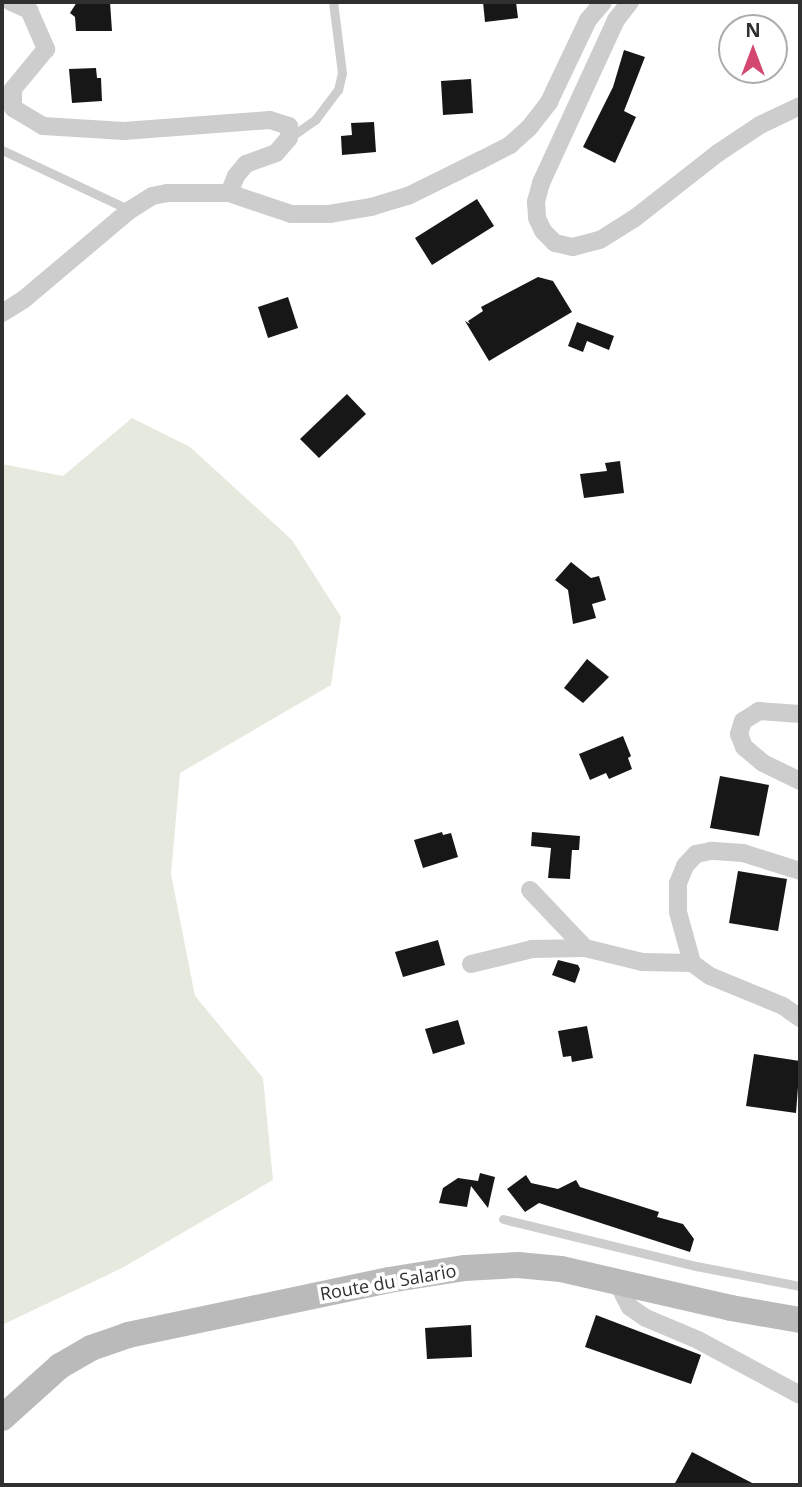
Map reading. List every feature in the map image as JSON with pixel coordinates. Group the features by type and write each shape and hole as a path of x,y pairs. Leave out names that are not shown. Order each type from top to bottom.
{"main road":[{"name":"Route du Salario","path":"2,1418 60,1366 91,1348 128,1335 389,1280 466,1268 518,1265 550,1268 800,1320"}],"street":[{"path":"11,2 29,10 46,49 13,89 13,108 43,126 124,131 271,120 289,126 289,138 276,153 246,164 236,176 229,193"},
{"path":"2,313 23,300 130,209 152,196 167,193 229,193 290,214 329,214 371,207 408,196 510,145 529,128 549,102 588,20 603,2"},
{"path":"627,3 616,20 541,183 536,202 537,218 543,231 555,243 573,247 600,240 739,139 800,106"},
{"path":"800,715 759,711 743,721 739,734 744,747 763,763 800,781"},
{"path":"692,963 678,912 678,883 685,866 696,854 711,851 743,853 800,872"},
{"path":"530,890 585,948"},
{"path":"471,964 532,949 585,948 642,962 692,963 710,976 783,1006 800,1018"},
{"path":"617,1282 630,1307 646,1318 698,1340 800,1395"}],"lane":[{"path":"289,138 315,120 338,90 342,74 333,2"},
{"path":"2,150 130,209"},
{"path":"503,1219 696,1266 800,1286"}],"shaded area":[{"path":"132,418 190,447 292,540 341,617 331,685 180,773 171,874 195,996 263,1078 273,1180 122,1268 2,1325 2,464 63,476"}],"building":[{"path":"77,2 110,2 112,31 76,31 75,17 70,13"},
{"path":"483,2 516,2 518,18 485,22"},
{"path":"624,50 645,57 624,111 636,117 615,163 583,147 613,87"},
{"path":"96,68 97,78 101,78 102,101 72,103 69,69"},
{"path":"471,79 473,113 443,115 441,81"},
{"path":"374,122 376,152 342,155 341,136 352,135 351,123"},
{"path":"477,199 494,226 432,265 415,238"},
{"path":"538,277 553,281 572,312 489,361 465,321 470,324 468,321 483,311 481,307"},
{"path":"288,297 298,328 268,338 258,307"},
{"path":"577,322 614,336 609,350 587,341 583,352 568,346"},
{"path":"347,394 366,414 319,458 300,439"},
{"path":"620,461 624,493 584,498 580,474 607,471 605,463"},
{"path":"571,562 591,578 599,576 606,600 592,604 596,618 573,624 568,590 555,580"},
{"path":"587,659 609,677 583,703 564,688"},
{"path":"623,736 631,756 628,758 632,769 609,779 606,773 590,780 579,754"},
{"path":"720,776 769,785 759,836 710,828"},
{"path":"442,832 443,835 451,833 458,857 423,868 414,840"},
{"path":"532,832 580,836 579,850 572,850 570,879 548,878 551,848 531,846"},
{"path":"738,871 787,879 778,931 729,923"},
{"path":"438,940 445,965 403,977 395,952"},
{"path":"558,960 578,965 580,969 575,983 552,975"},
{"path":"458,1020 465,1044 433,1054 425,1029"},
{"path":"587,1026 593,1058 572,1062 571,1056 563,1057 558,1031"},
{"path":"754,1054 800,1061 796,1113 746,1106"},
{"path":"480,1173 495,1177 488,1208 471,1186 467,1207 439,1203 443,1188 458,1178 478,1181"},
{"path":"526,1175 531,1183 558,1189 576,1180 580,1187 659,1212 657,1217 683,1224 694,1239 690,1252 539,1203 525,1212 507,1189"},
{"path":"596,1315 701,1355 691,1384 585,1347"},
{"path":"471,1325 472,1357 427,1359 425,1328"},
{"path":"692,1452 756,1485 674,1485"}]}
